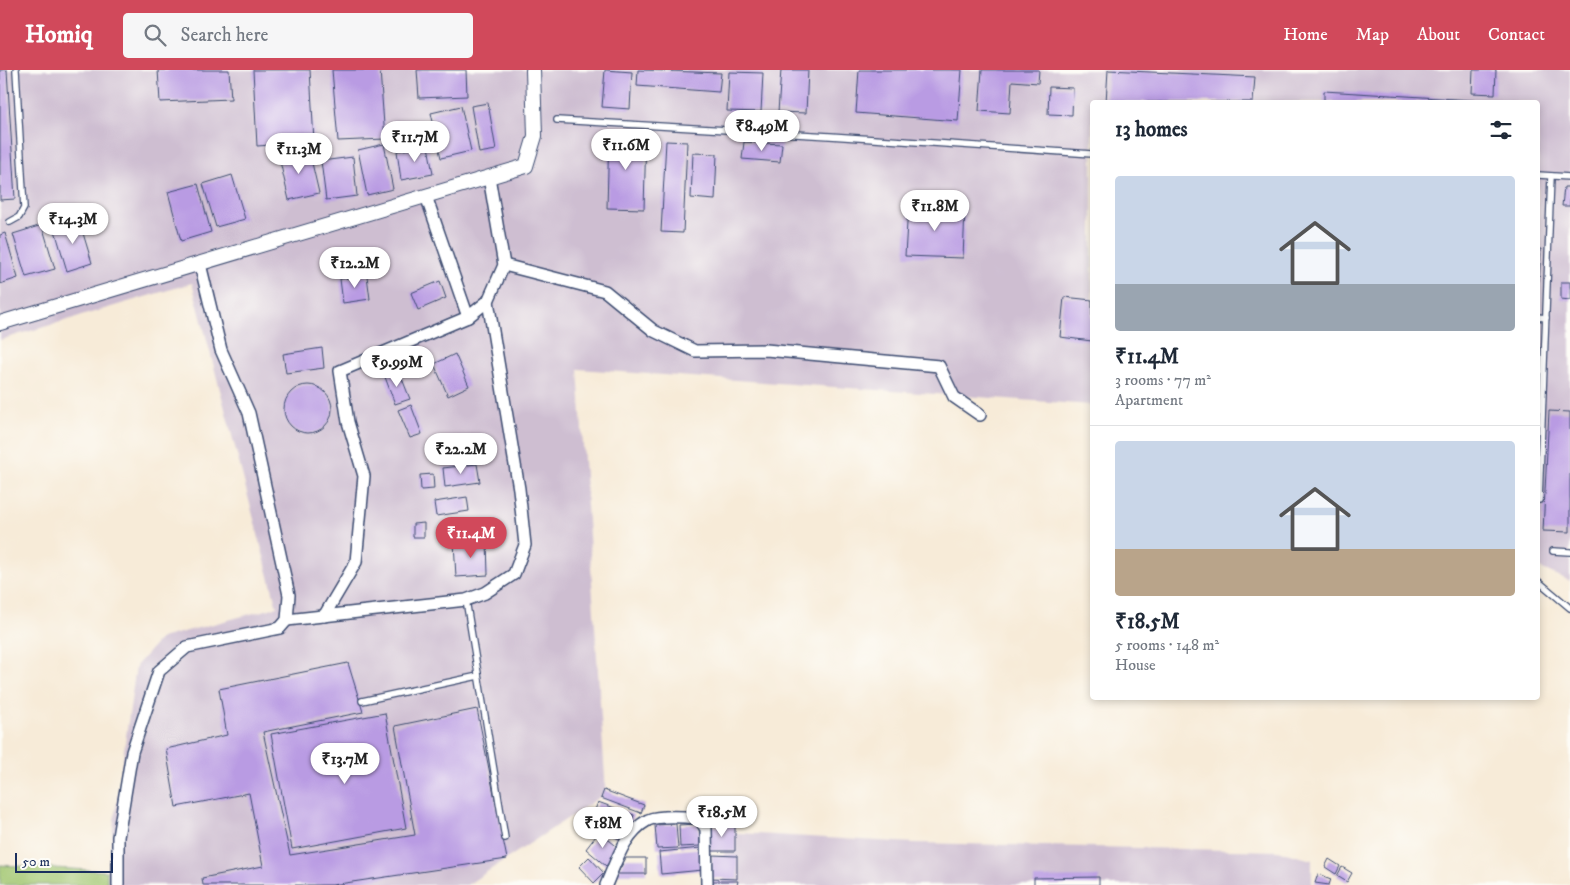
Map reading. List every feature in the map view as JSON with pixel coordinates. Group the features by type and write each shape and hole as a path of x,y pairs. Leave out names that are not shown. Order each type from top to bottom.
{"street":[{"path":"0,323 526,166 536,136 533,70"},
{"path":"324,616 356,562 364,476 348,422 340,371 468,317 488,301 504,265 490,177"},
{"path":"426,196 468,317"},
{"path":"200,264 221,350 249,413 289,595 288,620"},
{"path":"504,265 605,291 654,331 695,351 766,350 939,366 954,397 980,415"},
{"path":"118,885 118,837 132,752 160,671 187,648 280,628 288,620 466,600 485,593 514,574 525,545 519,489 488,301"},
{"path":"606,885 628,836 649,819 678,817 699,818 706,829 707,885"}],"lane":[{"path":"10,222 19,217 24,208 16,70"},
{"path":"557,120 820,135 1090,154"},
{"path":"1540,175 1570,177"},
{"path":"1540,474 1551,176"},
{"path":"1540,317 1546,318"},
{"path":"1553,551 1570,552"},
{"path":"1540,584 1570,608"},
{"path":"466,600 505,838"},
{"path":"362,700 478,676"}],"shaded area":[{"path":"0,70 1570,70 1570,581 1540,568 1540,100 1090,100 1090,405 578,369 606,793 467,885 108,885 107,871 136,666 161,638 277,607 192,283 0,340"},
{"path":"724,832 914,843 1278,851 1312,860 1312,885 724,885"}],"green space":[{"path":"0,865 107,871 107,885 0,885"}],"building":[{"path":"0,70 7,70 15,199 0,200"},
{"path":"158,70 229,70 231,99 160,102"},
{"path":"253,70 310,70 314,142 257,146"},
{"path":"332,70 380,70 385,139 338,141"},
{"path":"417,70 466,70 467,96 419,98"},
{"path":"605,70 632,72 630,109 602,107"},
{"path":"638,70 721,73 719,92 637,86"},
{"path":"781,70 808,70 806,113 778,112"},
{"path":"859,70 962,70 958,121 856,113"},
{"path":"982,70 1039,70 1038,83 1012,81 1010,113 979,111"},
{"path":"1108,70 1255,77 1253,100 1106,100"},
{"path":"1473,70 1496,70 1495,94 1472,93"},
{"path":"729,72 763,73 761,112 727,111"},
{"path":"1049,87 1073,88 1072,115 1048,114"},
{"path":"1324,91 1472,100 1324,100"},
{"path":"488,103 496,150 479,153 471,106"},
{"path":"461,106 471,151 441,158 431,113"},
{"path":"609,132 646,134 644,209 607,208"},
{"path":"666,141 687,142 683,233 661,232"},
{"path":"744,142 782,144 780,162 742,159"},
{"path":"384,144 393,189 367,195 358,150"},
{"path":"428,146 433,174 401,180 397,151"},
{"path":"309,150 319,193 289,200 279,157"},
{"path":"693,153 717,154 715,200 691,198"},
{"path":"353,157 357,196 326,200 321,161"},
{"path":"232,175 245,219 216,227 203,184"},
{"path":"198,184 211,232 181,241 168,192"},
{"path":"1564,187 1570,187 1570,206 1562,206"},
{"path":"908,206 965,209 963,258 905,256"},
{"path":"79,220 92,263 67,271 54,227"},
{"path":"42,225 55,269 26,277 13,234"},
{"path":"5,233 18,278 0,284 0,235"},
{"path":"367,276 370,299 343,303 340,279"},
{"path":"440,281 446,298 418,310 411,293"},
{"path":"1561,282 1570,282 1570,300 1561,299"},
{"path":"1064,297 1090,300 1090,341 1060,337"},
{"path":"322,348 324,368 286,373 283,354"},
{"path":"455,354 469,386 448,396 434,364"},
{"path":"399,371 410,399 395,404 385,377"},
{"path":"308,385 317,387 325,392 330,400 332,409 330,418 325,426 317,431 308,433 299,431 291,426 286,418 284,409 286,400 291,392 299,387"},
{"path":"411,405 422,434 410,438 398,410"},
{"path":"1549,411 1570,412 1570,532 1543,531"},
{"path":"477,464 480,482 445,487 443,468"},
{"path":"433,474 434,489 421,490 420,475"},
{"path":"467,497 469,511 436,516 434,502"},
{"path":"424,523 424,537 413,537 413,524"},
{"path":"487,541 488,575 456,577 454,542"},
{"path":"348,663 363,712 263,732 290,855 415,835 395,726 477,709 507,859 332,885 203,885 202,878 263,866 249,793 176,807 166,749 227,735 219,689"},
{"path":"385,713 406,828 292,849 271,734"},
{"path":"604,790 644,805 641,813 601,798"},
{"path":"598,802 634,815 631,823 595,810"},
{"path":"597,813 625,827 619,839 591,826"},
{"path":"676,824 678,848 657,849 655,825"},
{"path":"699,824 700,846 680,847 679,825"},
{"path":"735,825 735,851 710,851 709,826"},
{"path":"599,832 620,849 606,866 586,849"},
{"path":"701,848 703,870 661,874 659,852"},
{"path":"712,855 737,856 737,879 711,878"},
{"path":"589,857 604,873 594,883 579,867"},
{"path":"626,858 646,858 646,874 617,874"},
{"path":"1329,859 1340,866 1336,874 1325,867"},
{"path":"1342,867 1352,873 1347,882 1337,876"},
{"path":"1318,874 1331,879 1329,885 1315,883"},
{"path":"1099,877 1099,885 1034,885 1034,878"},
{"path":"711,881 738,881 737,885 711,885"}]}
